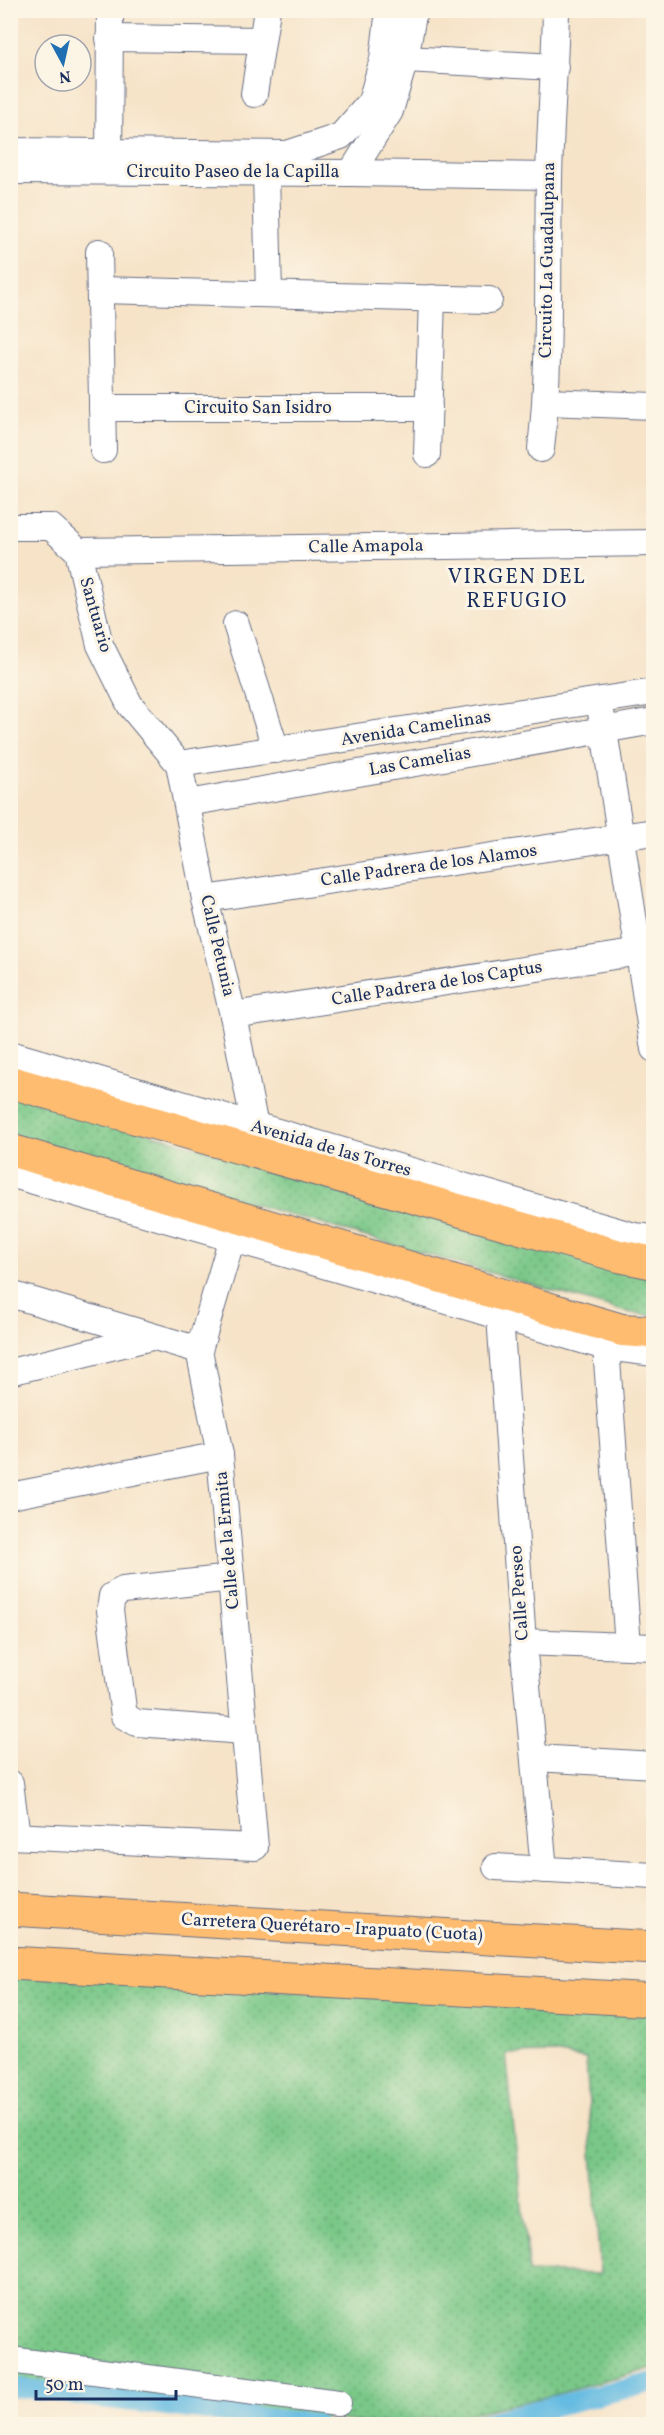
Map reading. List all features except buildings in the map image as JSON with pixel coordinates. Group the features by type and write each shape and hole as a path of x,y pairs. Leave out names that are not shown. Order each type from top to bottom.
{"highway":[{"name":"Carretera Querétaro - Irapuato (Cuota)","path":"10,1909 654,1948"},
{"path":"10,1962 654,2000"}],"main road":[{"name":"Avenida de las Torres","path":"10,1082 619,1256 654,1263"},
{"path":"10,1150 612,1326 654,1332"}],"street":[{"path":"109,162 110,10"},
{"path":"254,94 267,10"},
{"name":"Circuito Paseo de la Capilla","path":"10,171 109,162 287,154 341,136 371,102 383,59 389,10"},
{"name":"Circuito Paseo de la Capilla","path":"10,151 109,162 266,173 351,173 390,111 405,59 414,10"},
{"name":"Circuito La Guadalupana","path":"541,449 546,402 549,176 556,10"},
{"path":"110,38 262,40"},
{"path":"405,59 555,67"},
{"path":"266,173 269,294"},
{"path":"351,173 549,176"},
{"path":"99,252 103,450"},
{"path":"100,290 489,300"},
{"path":"427,454 432,298"},
{"path":"546,402 654,406"},
{"name":"Circuito San Isidro","path":"102,408 429,408"},
{"path":"10,527 51,527 78,551"},
{"name":"Calle Amapola","path":"78,551 654,543"},
{"name":"Santuario","path":"78,551 100,645 130,705 179,764"},
{"path":"236,624 276,750"},
{"name":"Avenida Camelinas","path":"179,764 654,692"},
{"path":"599,701 654,1049"},
{"name":"Las Camelias","path":"188,803 654,722"},
{"name":"Calle Petunia","path":"179,764 205,899 234,1015 255,1127"},
{"name":"Calle Padrera de los Alamos","path":"205,899 654,832"},
{"name":"Calle Padrera de los Captus","path":"234,1015 639,952"},
{"name":"Avenida de las Torres","path":"10,1054 634,1236 654,1238"},
{"path":"10,1174 606,1347 654,1353"},
{"name":"Calle de la Ermita","path":"14,1836 255,1847 220,1455 199,1350 232,1238"},
{"path":"10,1294 199,1350"},
{"name":"Calle Perseo","path":"500,1316 523,1642 536,1758 544,1870"},
{"path":"10,1372 153,1337"},
{"path":"606,1347 628,1646"},
{"path":"10,1496 220,1455"},
{"path":"231,1578 123,1590 112,1596 110,1610 124,1716 137,1723 244,1731"},
{"path":"523,1642 654,1647"},
{"path":"536,1758 654,1765"},
{"path":"10,1783 14,1836"},
{"path":"496,1867 654,1876"},
{"path":"10,2360 338,2403"}],"green space":[{"path":"10,1094 653,1276 653,1316 626,1312 11,1134"},
{"path":"10,1975 653,2012 653,2368 550,2396 468,2414 372,2424 11,2378","holes":["553,2053 586,2059 600,2274 529,2272 506,2054"]}],"waterway":[{"path":"479,2424 654,2382"},
{"path":"10,2387 315,2424"}],"district":[{"name":"VIRGEN DEL REFUGIO","path":"517,589"}]}
